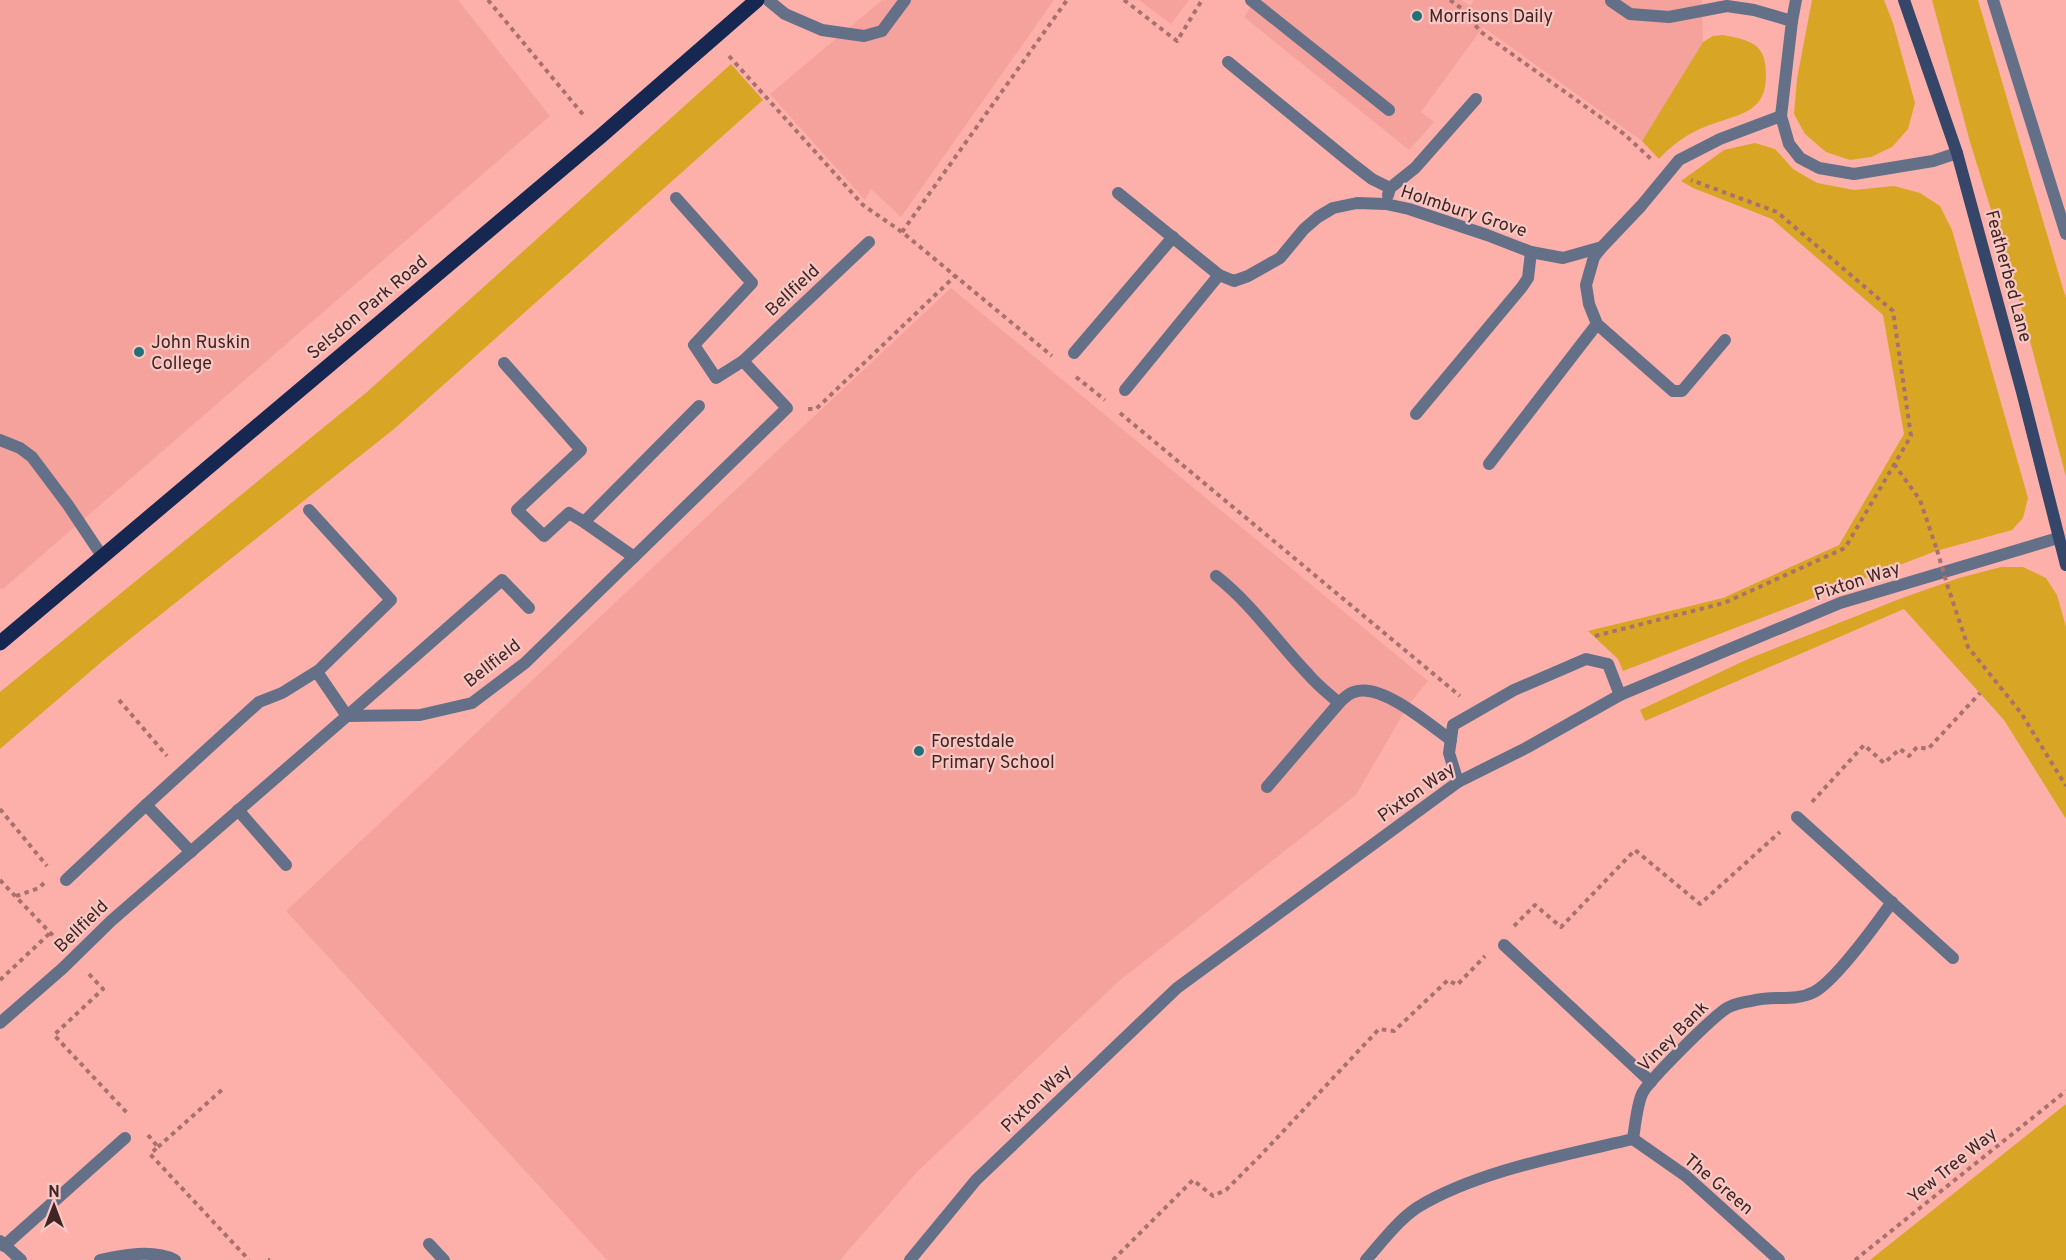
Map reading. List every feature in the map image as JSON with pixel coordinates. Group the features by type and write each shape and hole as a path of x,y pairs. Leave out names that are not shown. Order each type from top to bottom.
{"main road":[{"name":"Selsdon Park Road","path":"0,642 601,136 757,0"}],"street":[{"path":"768,0 785,14 822,30 864,36 882,31 905,0"},
{"path":"1251,0 1389,110"},
{"path":"1796,0 1781,116 1789,144 1800,159 1819,168 1854,174 1933,161 1957,153"},
{"name":"Featherbed Lane","path":"1904,0 1957,153 2066,565"},
{"path":"1993,0 2066,234"},
{"path":"1611,2 1630,14 1669,17 1728,6 1754,10 1792,21"},
{"path":"1228,62 1350,162 1372,179 1390,188"},
{"path":"1386,204 1390,188 1415,168 1476,99"},
{"path":"1725,339 1682,391 1673,391 1598,324 1589,304 1586,285 1594,257 1680,160 1720,138 1781,116"},
{"path":"1118,193 1220,275 1125,390"},
{"name":"Bellfield","path":"676,198 753,284 694,345 716,378 743,361 869,242"},
{"name":"Holmbury Grove","path":"1220,275 1234,281 1248,276 1280,258 1304,229 1318,217 1333,208 1357,203 1386,204 1409,209 1531,252 1563,258 1602,247"},
{"path":"1074,353 1173,237"},
{"path":"1416,414 1522,287 1528,278 1531,252"},
{"path":"1489,464 1598,324"},
{"path":"743,361 787,408"},
{"path":"504,363 581,450 517,510 543,536 569,513 634,557"},
{"path":"586,523 584,522 699,406"},
{"name":"Bellfield","path":"0,1023 74,958 111,921 347,716 420,715 472,703 525,663 787,408"},
{"path":"0,440 20,448 32,457 102,556"},
{"path":"66,880 259,702 282,693 317,672 390,600 309,510"},
{"name":"Pixton Way","path":"910,1260 976,1180 1177,987 1458,782 1526,748 1620,695 1840,603 2058,538"},
{"path":"1216,576 1235,590 1256,611 1308,675 1339,703"},
{"path":"317,672 347,716 502,580 529,608"},
{"path":"1458,782 1449,753 1453,725 1476,710 1514,690 1586,659 1608,664 1620,695"},
{"path":"1267,787 1339,703 1349,694 1360,690 1375,692 1407,706 1451,740"},
{"path":"146,805 190,852"},
{"path":"238,810 286,865"},
{"path":"1797,817 1953,958"},
{"name":"Viney Bank","path":"1633,1139 1642,1094 1710,1021 1730,1006 1776,997 1800,998 1815,991 1850,955 1892,902"},
{"path":"1501,944 1651,1082"},
{"path":"21,1260 2,1244 124,1138"},
{"path":"1366,1260 1416,1209 1456,1187 1496,1174 1633,1139"},
{"name":"The Green","path":"1633,1139 1686,1176 1779,1260"},
{"path":"429,1244 444,1260"},
{"path":"100,1260 125,1255 165,1255 175,1260"}],"path":[{"path":"488,0 601,136"},
{"path":"902,232 1067,0"},
{"path":"1124,0 1177,41 1202,0"},
{"path":"713,38 863,205 902,232 1055,359"},
{"path":"787,408 816,410 954,276"},
{"path":"1074,375 1110,405"},
{"path":"1119,413 1476,710"},
{"path":"1894,464 1920,500 1968,647 2021,713 2066,786"},
{"path":"1113,1260 1193,1180 1213,1196 1226,1190 1379,1029 1394,1031 1448,980 1457,985 1501,944 1535,905 1561,927 1635,850 1700,904 1797,817 1864,745 1884,763 1900,749 1909,756 1917,747 1928,749 1980,693"},
{"path":"119,700 171,760"},
{"path":"0,809 54,875"},
{"path":"0,880 103,989 54,1035 134,1121"},
{"path":"16,896 39,888"},
{"path":"0,980 50,933"},
{"path":"224,1088 150,1154 249,1260"},
{"name":"Yew Tree Way","path":"1855,1260 2066,1091"},
{"path":"142,1130 158,1147"}],"shaded area":[{"name":"John Ruskin College","path":"0,0 458,0 550,116 3,589 0,588"},
{"path":"882,0 1054,0 901,217 871,189 865,200 770,94"},
{"path":"1139,0 1189,0 1171,24"},
{"path":"1255,0 1461,0 1470,6 1474,0 1702,0 1703,42 1642,141 1483,27 1421,112 1434,122 1409,150 1244,17"},
{"path":"1812,0 1884,0 1893,23 1915,103 1908,129 1892,147 1871,157 1850,160 1826,152 1805,134 1794,114 1797,79"},
{"path":"1932,0 1978,0 2066,298 2066,477 2020,303 1970,142"},
{"path":"1723,35 1750,42 1760,50 1765,63 1766,81 1763,94 1758,103 1749,110 1700,129 1673,146 1659,159 1642,141 1703,42 1713,36"},
{"path":"731,64 763,100 394,429 106,658 0,749 0,692 367,392"},
{"path":"1755,143 1775,149 1793,169 1817,183 1854,190 1894,186 1920,193 1940,206 1952,230 2028,498 2023,518 2012,530 1936,551 1623,671 1618,659 1588,631 1723,598 1839,545 1904,434 1883,315 1772,219 1693,188 1681,181 1724,150"},
{"name":"Forestdale Primary School","path":"951,288 1428,681 1407,707 1356,795 1119,981 918,1171 840,1260 607,1260 286,911"},
{"path":"2001,567 2023,567 2046,578 2057,595 2066,627 2066,819 2004,720 1904,609 1645,721 1640,710 1748,659 1902,598 1959,578"},
{"path":"2066,1104 2066,1260 1870,1260"}],"place":[{"name":"Morrisons Daily","path":"1417,16"},
{"name":"John Ruskin College","path":"139,352"},
{"name":"Forestdale Primary School","path":"919,751"}]}
